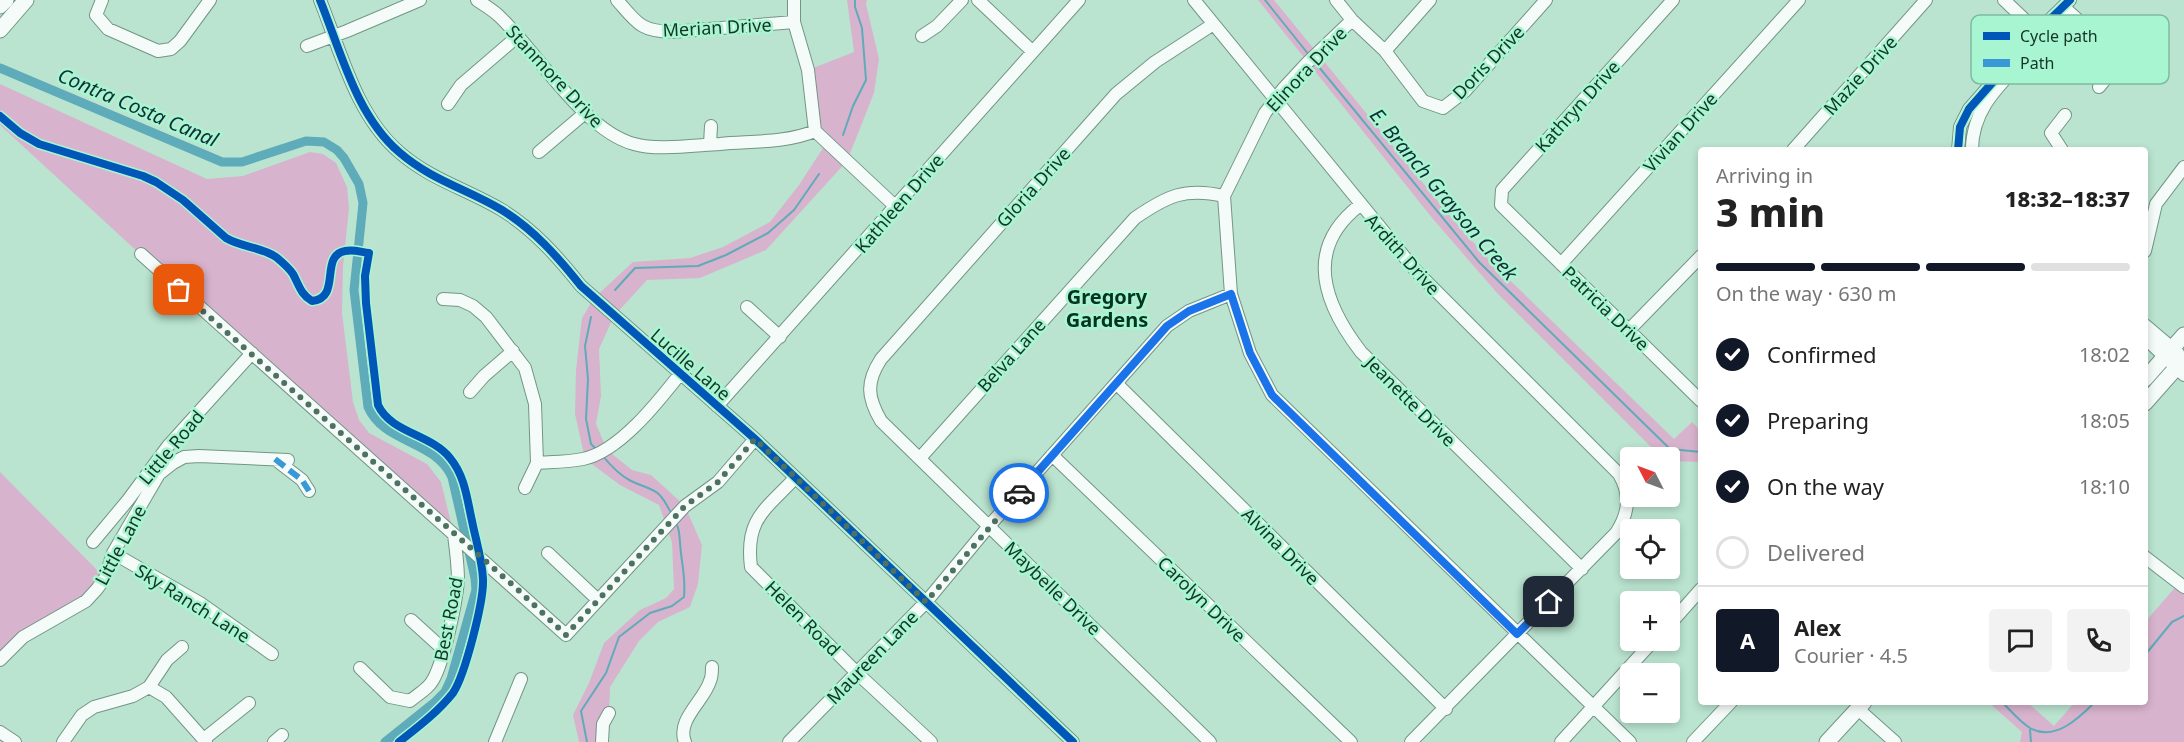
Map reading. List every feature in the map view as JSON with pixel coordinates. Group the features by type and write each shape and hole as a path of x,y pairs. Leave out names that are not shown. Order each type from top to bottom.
{"main road":[{"path":"0,6 6,0"},
{"path":"0,30 26,0"},
{"path":"2148,399 2178,361 2184,335"},
{"path":"2148,377 2178,361"},
{"path":"1827,742 1861,706"}],"street":[{"path":"102,0 96,15 108,29 158,51 171,50 210,0"},
{"name":"Lucille Lane","path":"320,0 358,95 374,124 398,151 429,175 501,210 533,232 557,256 580,286 755,439 1073,742"},
{"path":"307,46 420,0"},
{"name":"Stanmore Drive","path":"477,0 498,15 585,113 610,134 634,145 666,147 801,137 815,131"},
{"path":"794,0 794,22 808,70 815,131 896,207"},
{"path":"922,36 937,26 962,0"},
{"path":"978,0 1032,51"},
{"name":"Kathleen Drive","path":"717,406 1079,0"},
{"name":"Ardith Drive","path":"1194,0 1212,25 1416,271 1619,474 1628,494 1624,521 1616,533 1582,569"},
{"path":"1336,0 1352,20 1385,51 1430,0"},
{"name":"Doris Drive","path":"1385,51 1423,102 1443,108 1465,91 1546,0"},
{"name":"Kathryn Drive","path":"1512,215 1502,206 1502,190 1673,0"},
{"name":"Vivian Drive","path":"1561,264 1799,0"},
{"name":"Mazie Drive","path":"1796,147 1926,0"},
{"path":"2004,0 2019,15"},
{"path":"2069,6 2078,0"},
{"name":"Merian Drive","path":"619,1 637,23 653,31 672,32 794,22"},
{"name":"Elinora Drive","path":"1224,196 1265,113 1274,100 1307,63 1352,20"},
{"name":"Gloria Drive","path":"873,371 881,358 1116,94 1155,62 1212,25"},
{"path":"448,104 460,85 518,36"},
{"path":"1958,147 1957,137 1969,109 1993,84"},
{"path":"1957,137 1972,144 1978,114 2000,84"},
{"path":"539,152 585,113"},
{"path":"2060,147 2051,133 2065,115"},
{"path":"710,144 711,126"},
{"path":"2148,238 2156,204 2184,168"},
{"name":"Belva Lane","path":"920,458 1135,218 1153,206 1182,193 1204,191 1224,196"},
{"path":"1224,196 1231,294 1250,353 1272,395 1630,742"},
{"name":"Jeanette Drive","path":"1360,205 1348,215 1330,239 1324,264 1327,292 1346,332 1361,352 1582,569"},
{"name":"Patricia Drive","path":"1512,215 1698,398"},
{"path":"141,254 566,635 685,506 718,482 755,439"},
{"path":"1629,330 1698,259"},
{"name":"Maureen Lane","path":"790,742 926,602 990,526 1176,319 1189,311 1231,294"},
{"path":"443,298 460,300 474,306 486,317 525,368 535,404 537,463 525,488"},
{"path":"747,307 780,337"},
{"path":"2148,328 2178,361"},
{"path":"2148,340 2178,361"},
{"path":"470,392 484,376 513,351"},
{"name":"Little Road","path":"93,542 168,446 252,353"},
{"name":"Maybelle Drive","path":"873,371 870,382 873,408 881,421 1210,742"},
{"path":"537,463 585,459 607,450 625,436 680,374"},
{"name":"Alvina Drive","path":"1117,384 1446,709"},
{"name":"Little Lane","path":"0,660 23,637 86,601 105,578 113,554 159,474 173,463 184,457 199,456 275,459"},
{"name":"Carolyn Drive","path":"1052,456 1351,742"},
{"path":"275,459 288,460"},
{"path":"275,459 302,480 309,491"},
{"name":"Helen Road","path":"795,478 762,513 751,530 749,552 751,567 857,673 931,742"},
{"name":"Best Road","path":"360,668 390,697 410,701 430,685 437,674 444,650 458,581 457,537"},
{"path":"548,553 598,600"},
{"name":"Sky Ranch Lane","path":"113,554 200,603 272,654"},
{"path":"2148,560 2184,587"},
{"path":"1411,742 1582,569"},
{"path":"1680,613 1698,593"},
{"path":"411,620 444,650"},
{"path":"63,742 82,715 94,707 132,696 149,687 167,660 182,646"},
{"path":"1561,742 1644,651"},
{"path":"685,742 683,737 685,723 710,683 712,667"},
{"path":"495,742 521,679"},
{"path":"149,687 166,697 205,740 249,703"},
{"path":"1693,742 1728,705"},
{"path":"1861,706 1895,742"},
{"path":"602,742 603,724 609,713"},
{"path":"0,732 15,742"}],"shaded area":[{"path":"847,0 867,0 879,59 874,93 847,161 766,250 700,278 647,280 614,316 599,349 601,396 596,424 607,450 632,470 651,475 685,506 702,545 698,584 690,607 658,622 639,641 610,687 609,713 602,742 579,742 573,715 589,683 604,643 640,610 666,598 674,589 672,542 659,505 620,485 585,459 575,414 576,370 582,318 594,298 633,262 690,258 723,247 770,222 799,185 827,142 815,131 808,70 854,52"},
{"path":"1258,0 1274,0 1450,216 1490,261 1674,439 1692,422 1698,428 1698,462 1680,461 1680,447 1651,447 1497,293 1433,219"},
{"path":"0,84 207,179 243,176 310,152 323,154 336,163 347,187 349,208 343,267 342,313 353,402 359,420 369,433 427,464 441,482 454,535 179,290 0,125"},
{"path":"0,472 105,578 97,589 0,660"},
{"path":"2179,583 2184,587 2184,742 2020,742 2022,732 1991,705 2030,705 2054,726 2072,705 2148,705 2148,619"}],"waterway":[{"path":"843,135 853,106 866,80 862,28 855,0"},
{"name":"E. Branch Grayson Creek","path":"1265,0 1309,55"},
{"name":"E. Branch Grayson Creek","path":"1314,61 1479,262 1670,449 1698,452"},
{"name":"Contra Costa Canal","path":"0,68 222,162 242,162 306,141 324,142 337,150 344,158 359,184 363,203 354,290 368,407 375,419 385,428 434,455 452,477 476,590 451,679 445,692 385,742"},
{"path":"615,290 635,268 698,266 726,255 768,233 794,210 819,174"},
{"path":"591,317 585,346 588,379 586,419 591,444 596,449"},
{"path":"602,455 623,476 659,494 671,513"},
{"path":"587,742 581,711 606,673 619,637 650,613 672,606 684,597 684,575 676,523"},
{"name":"E. Branch Grayson Creek","path":"2148,651 2172,622 2184,616"},
{"name":"E. Branch Grayson Creek","path":"2005,705 2030,728 2039,732 2048,732 2066,726 2092,705"},
{"path":"2030,730 2031,742"}],"marked path":[{"path":"275,459 302,480 309,491"}],"cycle path":[{"path":"320,0 351,82 371,120 399,152 436,177 502,210 535,235 581,286 755,439 1073,742"},
{"path":"2055,15 2070,0"},
{"path":"1958,147 1960,127 1969,109 1991,84"},
{"path":"0,116 20,133 39,144 156,182 183,200 226,238 276,257 291,272 303,293 312,301 321,298 326,293 333,260 337,254 351,250 369,253 365,276 366,303 378,405 392,422 442,450 455,465 467,496 483,579 477,620 458,684 441,707 399,742"}],"way so far":[{"path":"179,290 516,588 566,635 685,506 718,482 755,439 926,602 1019,493"}],"district":[{"name":"Gregory Gardens","path":"1107,308"}],"route":[{"path":"1019,493 1167,326 1189,311 1231,294 1250,353 1272,395 1517,634 1549,602"}]}
